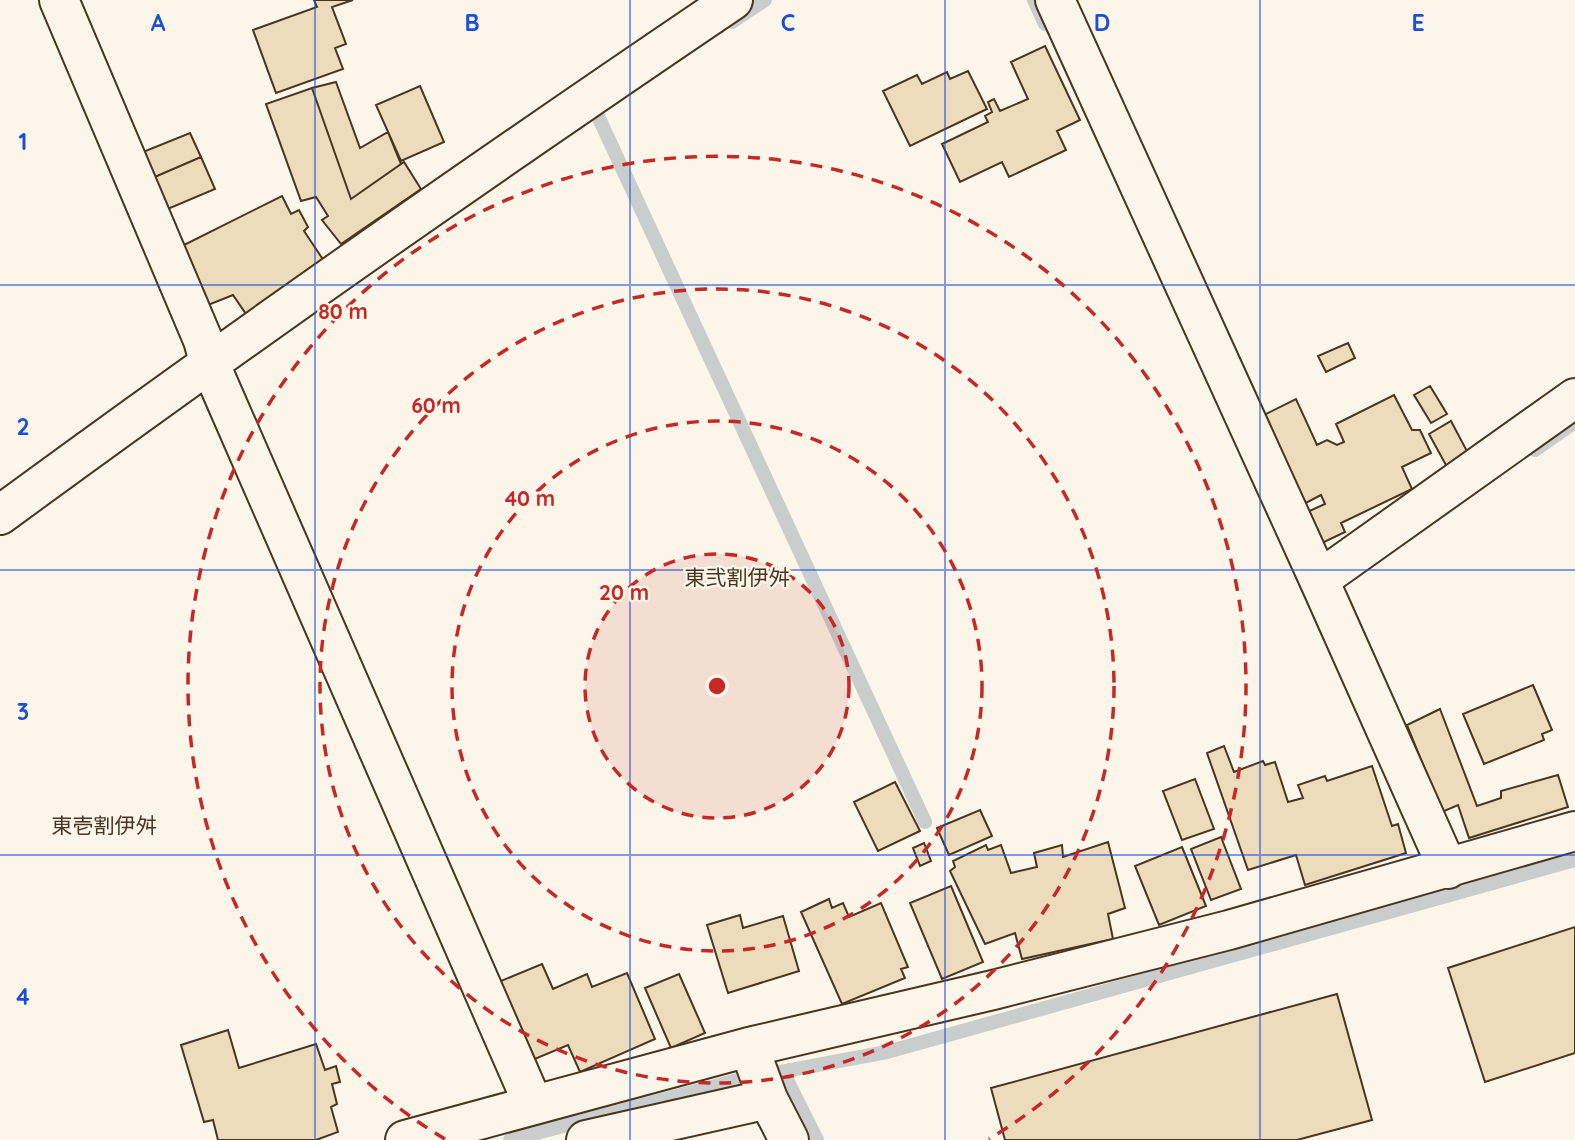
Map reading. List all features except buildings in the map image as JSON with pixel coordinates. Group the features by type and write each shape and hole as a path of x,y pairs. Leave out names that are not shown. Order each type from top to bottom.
{"street":[{"path":"60,0 215,373 533,1104"},
{"path":"0,515 215,373 586,99 733,0"},
{"path":"1055,0 1448,869"},
{"path":"1319,580 1575,398"},
{"path":"586,1140 759,1074 1032,980 1229,930 1575,831"},
{"path":"405,1140 533,1104 759,1074"},
{"path":"759,1074 789,1140"}],"waterway":[{"path":"732,22 765,0"},
{"path":"1034,0 1045,24"},
{"path":"597,114 925,822"},
{"path":"1535,450 1575,422"},
{"path":"510,1140 738,1080 887,1052 1575,860"},
{"path":"783,1072 817,1140"}],"district":[{"name":"東弐割伊舛","path":"737,577"},
{"name":"東壱割伊舛","path":"104,825"}]}
